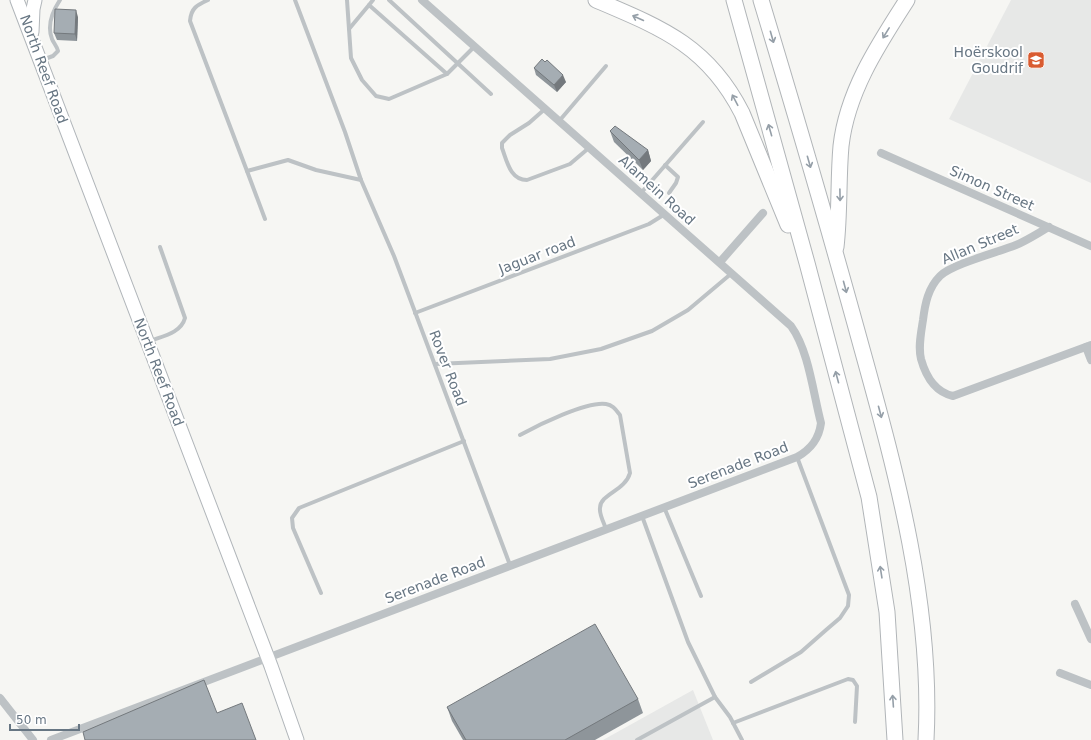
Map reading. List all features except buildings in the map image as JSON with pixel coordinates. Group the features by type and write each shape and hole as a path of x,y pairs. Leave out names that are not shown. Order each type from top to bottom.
{"highway":[{"path":"596,0 658,28 682,41 701,56 717,73 733,96 742,113 794,241 807,263"},
{"path":"734,0 807,263 869,497 887,612 895,740"},
{"path":"761,0 836,253 893,459 908,531 922,630 928,710 926,740"},
{"path":"836,253 839,222 841,145 848,115 857,87 866,67 907,0"}],"main road":[{"path":"32,39 33,9 35,0"},
{"name":"North Reef Road","path":"19,1 40,61 267,657 297,740"}],"street":[{"name":"Alamein Road","path":"422,0 560,120 777,313 798,336 821,423 820,432"},
{"name":"Simon Street","path":"881,153 1091,246"},
{"path":"720,262 763,213"},
{"name":"Allan Street","path":"1048,227 1017,244 952,268 941,275 933,285 925,300 920,340 920,356 924,370 935,387 944,394 953,396 1088,346"},
{"path":"1088,346 1091,360"},
{"name":"Serenade Road","path":"51,740 797,457 807,451 820,432"},
{"path":"1075,604 1091,639"},
{"path":"1060,673 1091,685"},
{"path":"0,698 33,740"}],"lane":[{"path":"40,61 50,58 58,50 50,35 50,21 60,0"},
{"path":"208,0 197,5 192,10 190,21 265,219"},
{"name":"Rover Road","path":"295,0 345,132 360,180 394,256 510,565"},
{"path":"347,0 351,58 362,80 376,96 389,99 447,74 475,46"},
{"path":"349,29 373,0"},
{"path":"389,0 491,94"},
{"path":"369,5 447,74"},
{"path":"560,120 606,66"},
{"path":"546,108 529,123 502,142 502,148 515,178 527,180 570,164 590,147"},
{"path":"641,193 703,122"},
{"path":"247,171 288,160 316,170 360,180"},
{"path":"665,165 678,177 669,193"},
{"name":"Jaguar road","path":"415,313 649,224 665,214"},
{"path":"147,342 177,330 183,325 185,318 160,247"},
{"path":"434,364 550,359 601,349 652,331 688,310 732,273"},
{"path":"520,435 550,420 591,406 607,404 615,408 620,415 630,473 628,480 622,487 604,499 601,503 600,510 606,529"},
{"path":"321,593 293,528 292,518 299,508 464,441"},
{"path":"751,682 801,652 840,618 848,606 849,595 797,457"},
{"path":"664,507 701,596"},
{"path":"642,516 688,642 715,697 733,723 742,740"},
{"path":"733,723 848,679 853,680 857,686 855,722"},
{"path":"637,740 715,697"}],"shaded area":[{"name":"Hoërskool Goudrif","path":"1011,0 1091,0 1091,183 949,119"},
{"path":"693,690 713,740 603,740"}],"place":[{"name":"Hoërskool Goudrif","path":"1036,60"}]}
